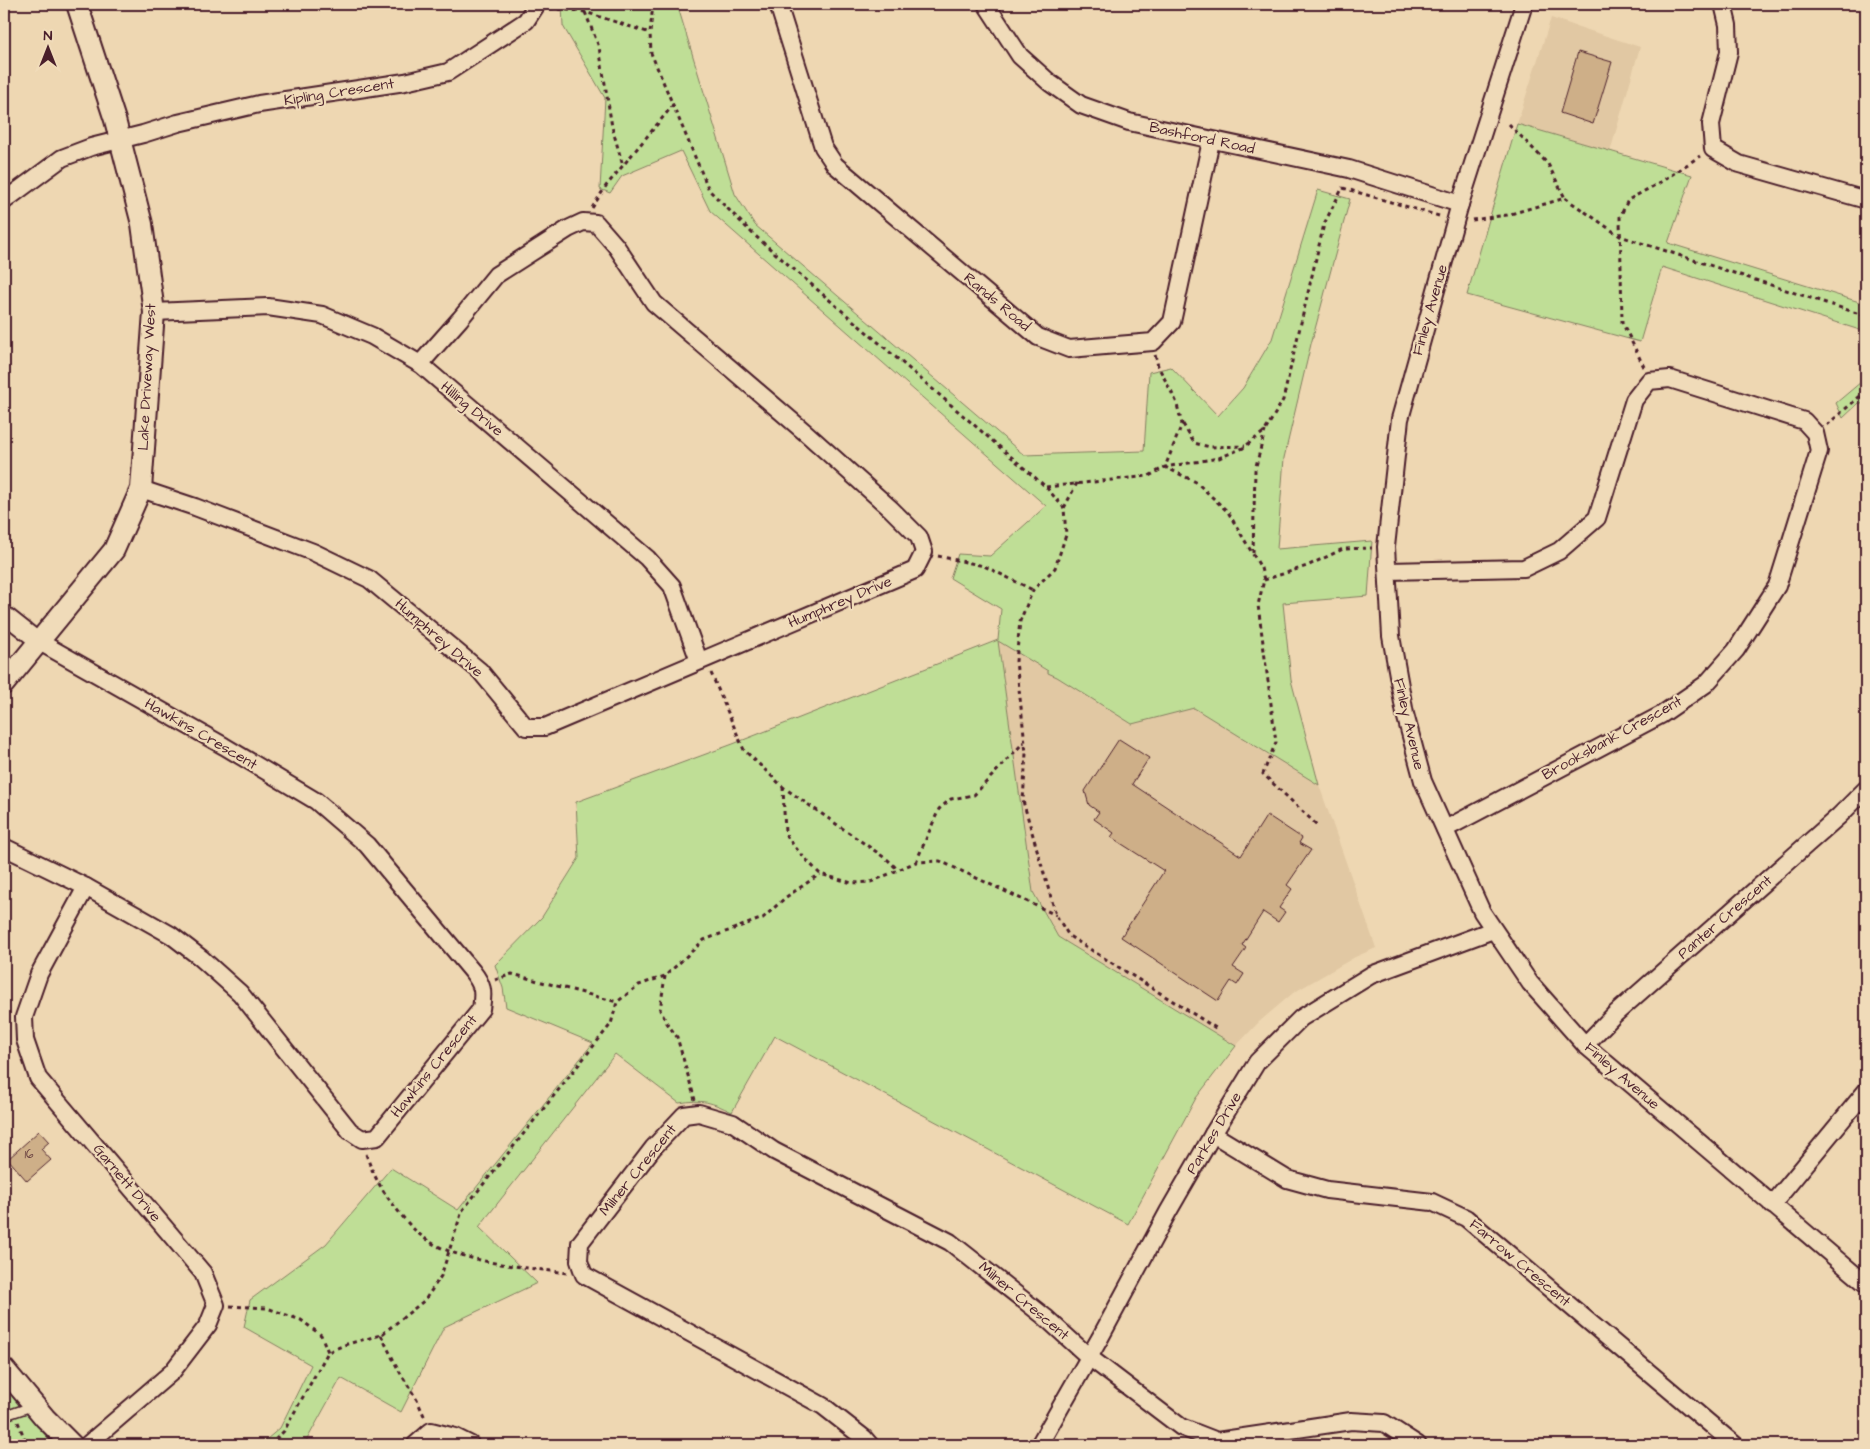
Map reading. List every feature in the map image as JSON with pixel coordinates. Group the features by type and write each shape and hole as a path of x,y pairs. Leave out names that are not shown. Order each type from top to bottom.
{"street":[{"name":"Lake Driveway West","path":"4,684 114,550 141,489 154,312 142,224 114,120 77,4"},
{"name":"Rands Road","path":"778,4 823,147 835,165 1038,337 1069,349 1153,342"},
{"name":"Bashford Road","path":"986,4 1020,56 1050,83 1081,105 1129,122 1349,170 1460,204"},
{"name":"Finley Avenue","path":"1524,4 1460,204 1400,419 1386,547 1391,636 1405,714 1423,781 1482,912 1530,983 1585,1045 1866,1284"},
{"path":"1723,4 1728,26 1729,52 1711,124 1713,149 1739,164 1866,200"},
{"name":"Kipling Crescent","path":"4,201 62,158 91,147 178,123 259,104 405,82 448,72 526,21 537,5"},
{"path":"1153,342 1172,322 1211,140"},
{"path":"420,364 496,275 568,229 583,222 596,223 616,246 654,303 892,508 919,538 924,552"},
{"name":"Hilling Drive","path":"154,312 268,307 322,315 372,336 420,364 647,558 672,586 702,660"},
{"path":"1388,571 1524,568 1559,551 1597,518 1634,400 1649,381 1670,379 1688,384 1804,421 1815,433"},
{"name":"Brooksbank Crescent","path":"1444,829 1661,715 1706,684 1736,650 1777,586 1819,451 1815,433"},
{"name":"Humphrey Drive","path":"141,489 313,552 369,579 480,671 526,727 545,727 915,570 924,552"},
{"name":"Hawkins Crescent","path":"4,614 38,641 224,746 316,801 367,845 481,982 483,995 481,1009 377,1138 362,1139"},
{"name":"Panter Crescent","path":"1585,1045 1614,1015 1839,816 1866,789"},
{"path":"4,847 86,887 171,936 201,958 240,993 350,1131 362,1139"},
{"name":"Garnett Drive","path":"86,887 39,974 24,1017 25,1040 38,1078 202,1273 216,1305"},
{"name":"Parkes Drive","path":"1039,1445 1168,1212 1257,1062 1301,1018 1371,975 1493,930"},
{"path":"1772,1205 1866,1091"},
{"name":"Milner Crescent","path":"584,1275 579,1261 580,1243 653,1148 684,1115 699,1112 733,1123 774,1151 950,1242 1045,1317 1089,1357"},
{"name":"Farrow Crescent","path":"1213,1134 1287,1179 1327,1190 1432,1202 1466,1218 1735,1445"},
{"path":"584,1275 823,1406 864,1438 870,1445"},
{"path":"87,1445 172,1372 208,1325 216,1305"},
{"path":"1089,1357 1181,1427 1217,1441 1351,1422 1384,1423 1418,1445"},
{"path":"4,1369 35,1406 72,1445"},
{"path":"415,1445 431,1431 455,1437 471,1445"}],"lane":[{"path":"4,1416 35,1406"}],"path":[{"path":"653,4 650,34 651,53 709,190 753,234 1046,487 1064,508"},
{"path":"537,5 559,10 585,12 650,34"},
{"path":"585,12 599,48 612,127 623,166"},
{"path":"583,222 606,186 674,104"},
{"path":"1509,124 1548,164 1565,198 1620,236 1866,316"},
{"path":"1649,381 1622,322 1620,217 1628,200 1713,149"},
{"path":"1254,554 1255,470 1265,431 1283,400 1324,224 1343,188 1349,170"},
{"path":"1343,188 1456,221 1480,220 1565,198"},
{"path":"1153,342 1158,366 1176,401 1182,424 1194,443 1210,447 1246,446"},
{"path":"1815,433 1866,391"},
{"path":"1164,468 1182,424"},
{"path":"1046,487 1149,476 1164,468 1219,458 1246,446 1265,431"},
{"path":"1164,468 1196,482 1228,512 1261,568 1264,580 1258,605 1276,742 1263,774 1317,825"},
{"path":"1077,483 1064,508 1066,534 1055,568 1033,590 1020,621 1016,661 1026,753 1022,801 1056,915 1069,936 1219,1030"},
{"path":"1264,580 1307,566 1343,549 1386,547"},
{"path":"924,552 984,566 1033,590"},
{"path":"702,660 744,750 783,787 888,860 898,870"},
{"path":"916,862 939,809 951,799 974,795 1024,742"},
{"path":"783,787 785,834 820,874 852,884 871,882 916,862 940,861 1056,915"},
{"path":"270,1445 284,1431 328,1352 347,1344 381,1335 425,1300 441,1276 462,1211 612,1024 618,1002 639,985 665,976 704,940 763,918 786,897 820,874"},
{"path":"481,982 498,980 512,974 618,1002"},
{"path":"665,976 660,1010 667,1024 677,1037 699,1112"},
{"path":"362,1139 373,1175 387,1197 408,1223 427,1240 449,1251 488,1261 584,1275"},
{"path":"216,1305 267,1308 301,1320 321,1335 328,1352"},
{"path":"381,1335 398,1370 417,1400 431,1431"}],"shaded area":[{"path":"1551,18 1640,47 1610,152 1517,124"},
{"path":"998,640 1132,724 1194,708 1319,785 1376,948 1355,957 1293,993 1259,1022 1236,1046 1058,937 1033,892"}],"green space":[{"path":"562,4 677,4 735,194 755,225 1024,455 1144,451 1149,372 1171,367 1218,416 1243,388 1272,339 1318,190 1350,199 1311,344 1284,458 1277,549 1372,541 1368,596 1283,603 1291,680 1319,785 1194,708 1132,724 998,641 1033,892 1058,937 1236,1046 1196,1098 1128,1224 775,1036 732,1112 707,1102 679,1103 615,1054 479,1227 537,1283 444,1327 401,1412 341,1378 304,1445 260,1445 280,1428 311,1365 244,1327 250,1300 326,1244 391,1168 458,1210 593,1043 506,1007 503,988 495,965 542,917 579,858 576,802 733,744 998,640 1001,609 950,578 958,554 990,556 1046,506 710,211 681,151 622,176 610,193 600,189 605,98 563,26"},
{"path":"1517,124 1692,175 1668,243 1866,304 1866,332 1662,267 1640,342 1467,295"},
{"path":"1866,363 1866,405 1859,403 1843,418 1836,403 1861,382"},
{"path":"4,1387 54,1445 4,1445"}],"building":[{"path":"1578,52 1612,62 1593,124 1560,113"},
{"path":"1119,739 1149,758 1132,784 1241,856 1267,815 1302,838 1299,843 1311,850 1287,885 1292,889 1279,908 1285,912 1278,922 1263,912 1242,945 1246,948 1233,967 1244,974 1237,985 1231,981 1218,1001 1121,937 1164,871 1111,837 1114,833 1094,819 1099,812 1089,805 1085,791"},
{"path":"39,1131 49,1142 41,1149 51,1160 27,1181 8,1159"}]}
